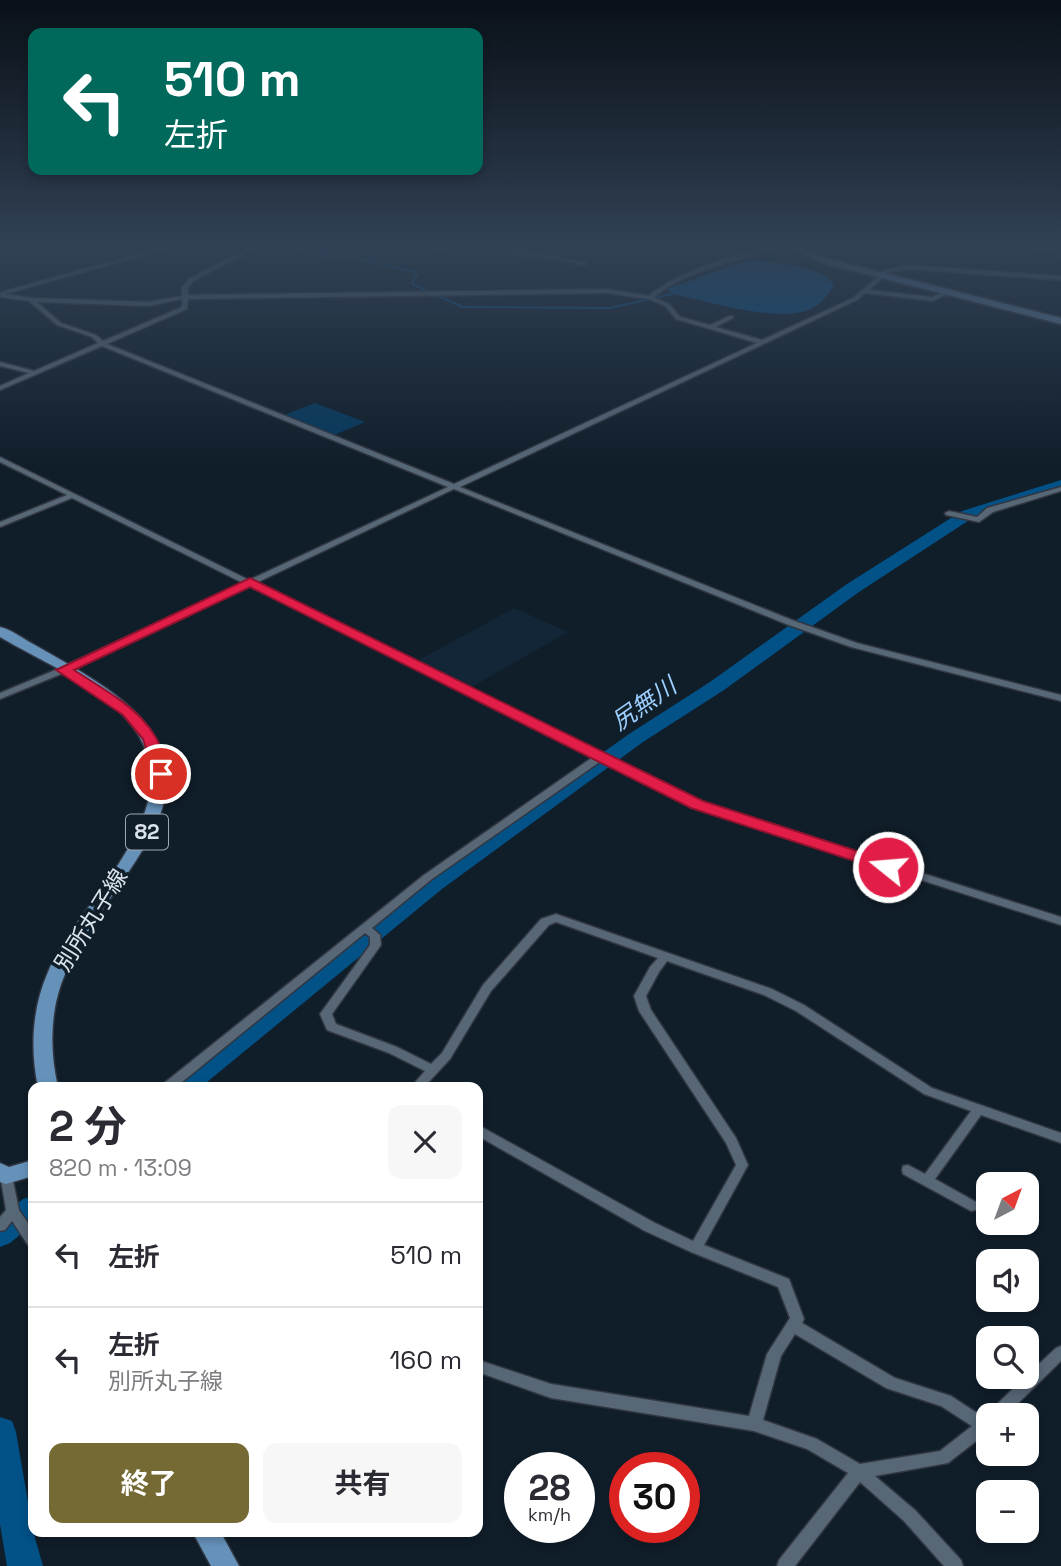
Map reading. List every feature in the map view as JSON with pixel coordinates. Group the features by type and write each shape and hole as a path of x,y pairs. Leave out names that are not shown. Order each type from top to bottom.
{"main road":[{"name":"別所丸子線","path":"0,631 111,700 138,723 157,752 161,784 154,816 144,839 79,931 57,972 45,1029 48,1082"},
{"path":"3,1174 28,1169"},
{"path":"209,1537 226,1566"}],"street":[{"path":"55,320 94,336 102,344 830,637 1061,698"},
{"path":"0,388 158,320"},
{"path":"688,320 762,342"},
{"path":"711,327 725,320"},
{"path":"0,696 63,670 809,320"},
{"path":"0,364 32,372"},
{"path":"0,459 721,815 1061,920"},
{"path":"953,514 979,520 990,510 1061,489"},
{"path":"0,525 74,495"},
{"path":"173,1082 369,931 428,877 600,757"},
{"path":"418,1082 446,1056 487,988 545,922 556,918 784,1000 928,1091 1061,1138"},
{"path":"369,931 376,945 326,1014 331,1027 393,1050 433,1070"},
{"path":"665,957 654,970 640,996 645,1012 732,1141 742,1165 696,1248"},
{"path":"927,1181 978,1110"},
{"path":"483,1133 650,1227 783,1283 797,1319 774,1354 754,1424"},
{"path":"908,1170 971,1206"},
{"path":"3,1174 18,1217 28,1233"},
{"path":"0,1226 18,1217"},
{"path":"794,1326 891,1382 946,1401 976,1415"},
{"path":"1008,1403 1061,1352"},
{"path":"483,1368 551,1391 754,1424 812,1444 859,1471 910,1516 956,1566"},
{"path":"785,1566 859,1471 943,1458 976,1431"}],"shaded area":[{"path":"315,403 365,422 334,435 284,415"},
{"path":"514,608 568,632 468,689 415,662"}],"waterway":[{"name":"尻無川","path":"189,1082 434,884 636,738 717,686 853,588 968,514 1061,485"},
{"name":"尻無川","path":"0,1235 28,1211"},
{"name":"尻無川","path":"0,1432 25,1566"}],"route":[{"path":"161,774 157,752 150,737 128,712 63,670 250,582 697,805 721,815 888,867"}]}
